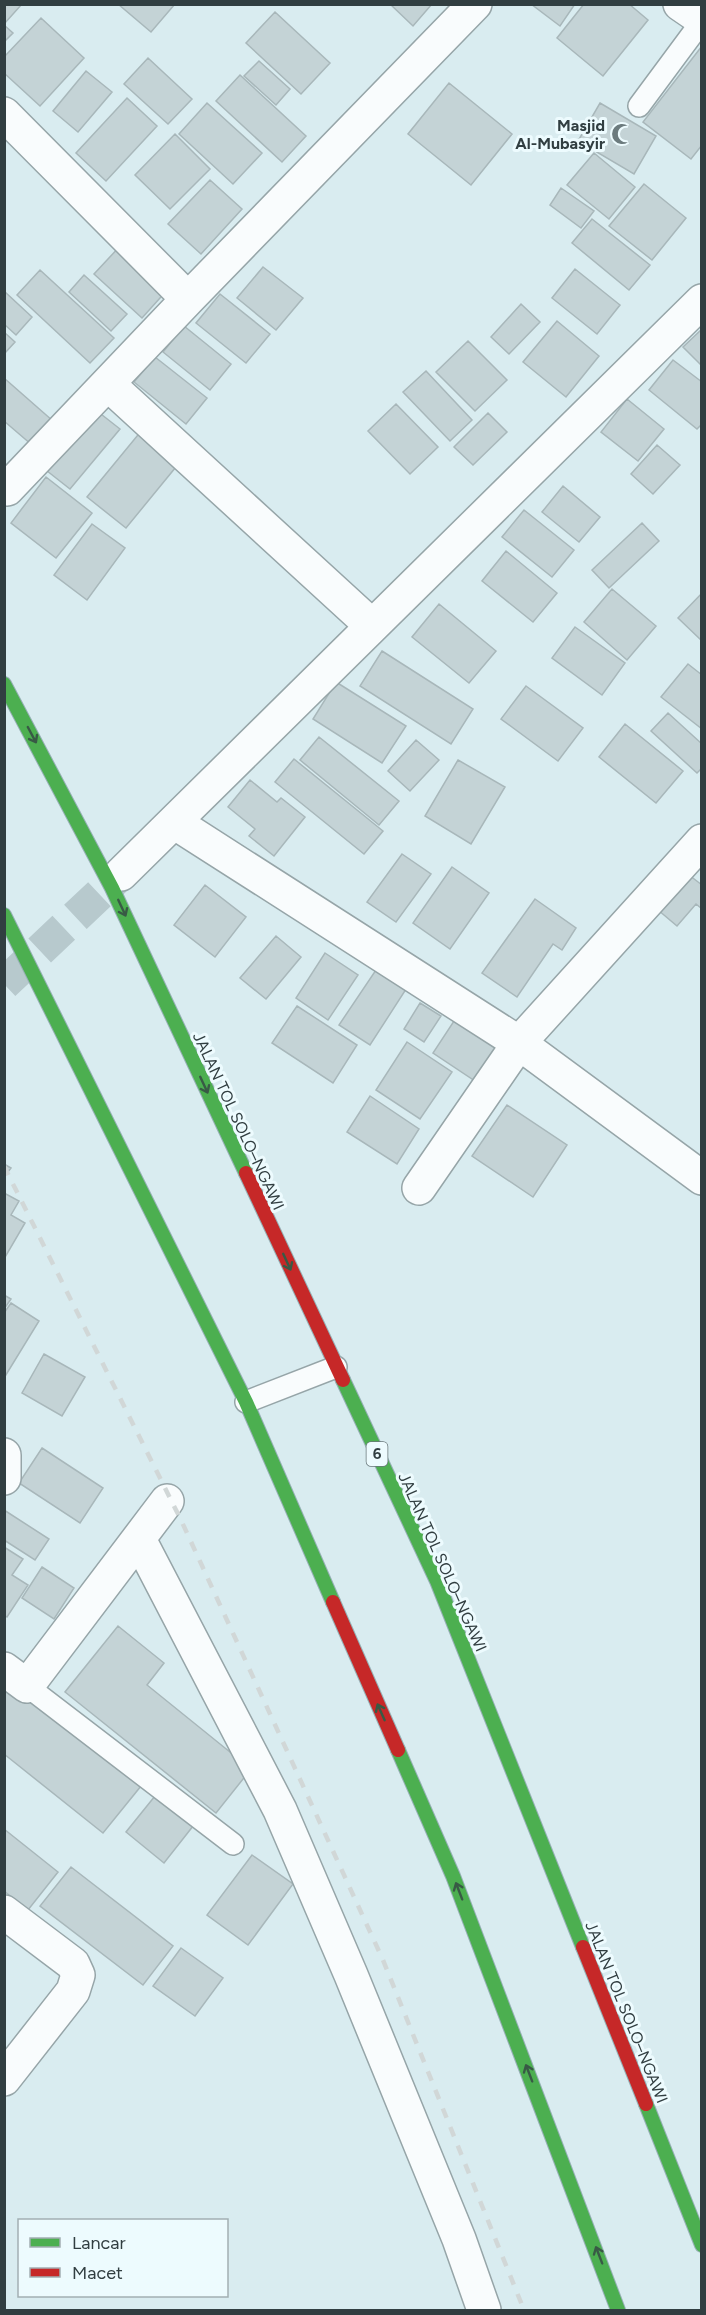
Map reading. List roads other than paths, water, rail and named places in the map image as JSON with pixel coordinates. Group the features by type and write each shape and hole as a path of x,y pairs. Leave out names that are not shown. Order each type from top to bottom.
{"highway":[{"name":"JALAN TOL SOLO–NGAWI","path":"4,684 112,888 437,1581 702,2245"},
{"path":"4,915 246,1402 453,1876 618,2310"}],"street":[{"path":"8,489 188,299 475,4"},
{"path":"680,4 702,20"},
{"path":"4,114 188,299"},
{"path":"121,874 702,301"},
{"path":"108,384 371,625"},
{"path":"174,822 519,1042 702,1179"},
{"path":"418,1188 519,1042 702,840"},
{"path":"4,1455 4,1478"},
{"path":"16,1678 90,1599 167,1501"},
{"path":"139,1539 280,1810 351,1975 454,2228 484,2310"},
{"path":"4,1912 73,1964 78,1975 73,1991 4,2079"}],"lane":[{"path":"639,106 702,20"},
{"path":"246,1402 336,1367"},
{"path":"16,1678 233,1844"}],"tunnel":[{"path":"4,984 121,874"}],"railway":[{"path":"4,1166 181,1520 383,1960 524,2310"}],"place":[{"name":"Masjid Al-Mubasyir","path":"622,134"}]}
